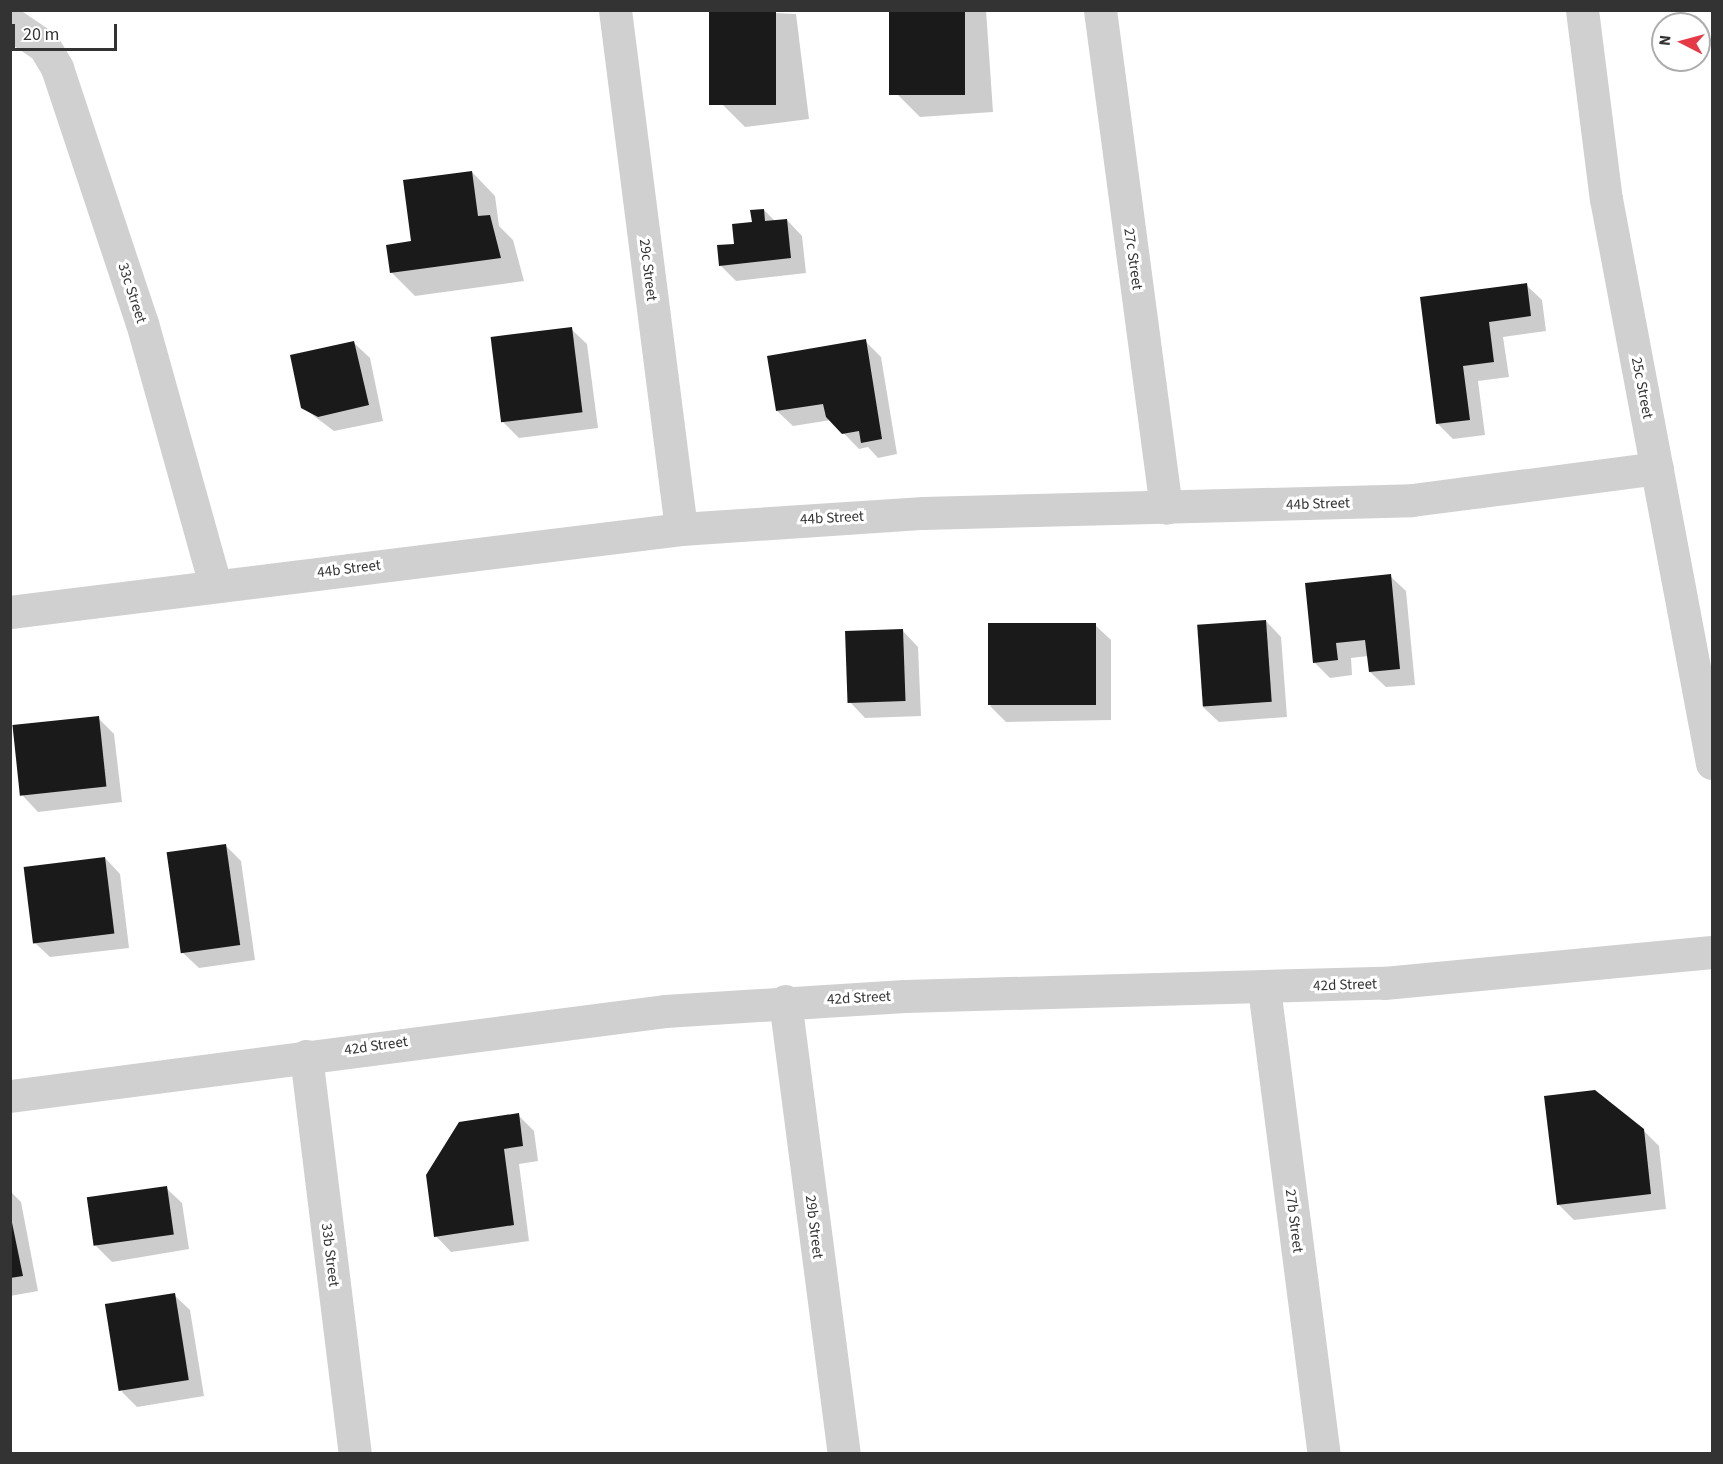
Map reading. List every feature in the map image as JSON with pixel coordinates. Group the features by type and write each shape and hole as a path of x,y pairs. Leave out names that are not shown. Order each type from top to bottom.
{"street":[{"name":"29c Street","path":"615,10 681,529"},
{"name":"27c Street","path":"1100,10 1166,508"},
{"name":"25c Street","path":"1582,10 1606,199 1713,763"},
{"name":"33c Street","path":"10,22 44,46 57,68 142,323 214,585"},
{"name":"44b Street","path":"10,612 681,529 923,513 1412,500 1657,468"},
{"name":"42d Street","path":"10,1096 544,1023 785,1001 1264,988 1493,975 1713,952"},
{"name":"27b Street","path":"1264,988 1324,1454"},
{"name":"29b Street","path":"785,1001 844,1454"},
{"name":"33b Street","path":"306,1056 355,1454"}],"building":[{"path":"709,10 776,10 776,105 709,105"},
{"path":"889,10 965,10 965,95 889,95"},
{"path":"472,171 478,216 490,215 501,258 390,273 386,245 411,241 403,180"},
{"path":"764,209 765,221 787,219 791,258 719,266 717,245 734,244 732,224 752,222 750,210"},
{"path":"1527,283 1531,316 1489,322 1494,362 1463,366 1470,420 1436,424 1420,297"},
{"path":"572,327 582,412 501,422 491,337"},
{"path":"866,339 882,439 861,443 859,431 842,434 826,417 823,404 776,411 767,356"},
{"path":"354,341 369,405 318,417 301,408 290,355"},
{"path":"1391,574 1400,669 1369,672 1365,640 1336,643 1338,660 1313,663 1305,583"},
{"path":"1266,620 1272,702 1203,707 1197,625"},
{"path":"988,623 1096,623 1096,705 988,705"},
{"path":"903,629 906,701 848,703 845,631"},
{"path":"99,716 106,787 20,796 12,725"},
{"path":"226,844 240,945 181,953 167,852"},
{"path":"105,857 114,933 33,943 24,867"},
{"path":"1595,1090 1644,1129 1651,1194 1557,1205 1544,1096"},
{"path":"519,1113 523,1146 504,1149 514,1225 434,1237 426,1175 459,1122"},
{"path":"167,1186 174,1235 94,1246 87,1197"},
{"path":"10,1213 23,1276 10,1278"},
{"path":"175,1293 189,1380 119,1391 105,1304"}]}
